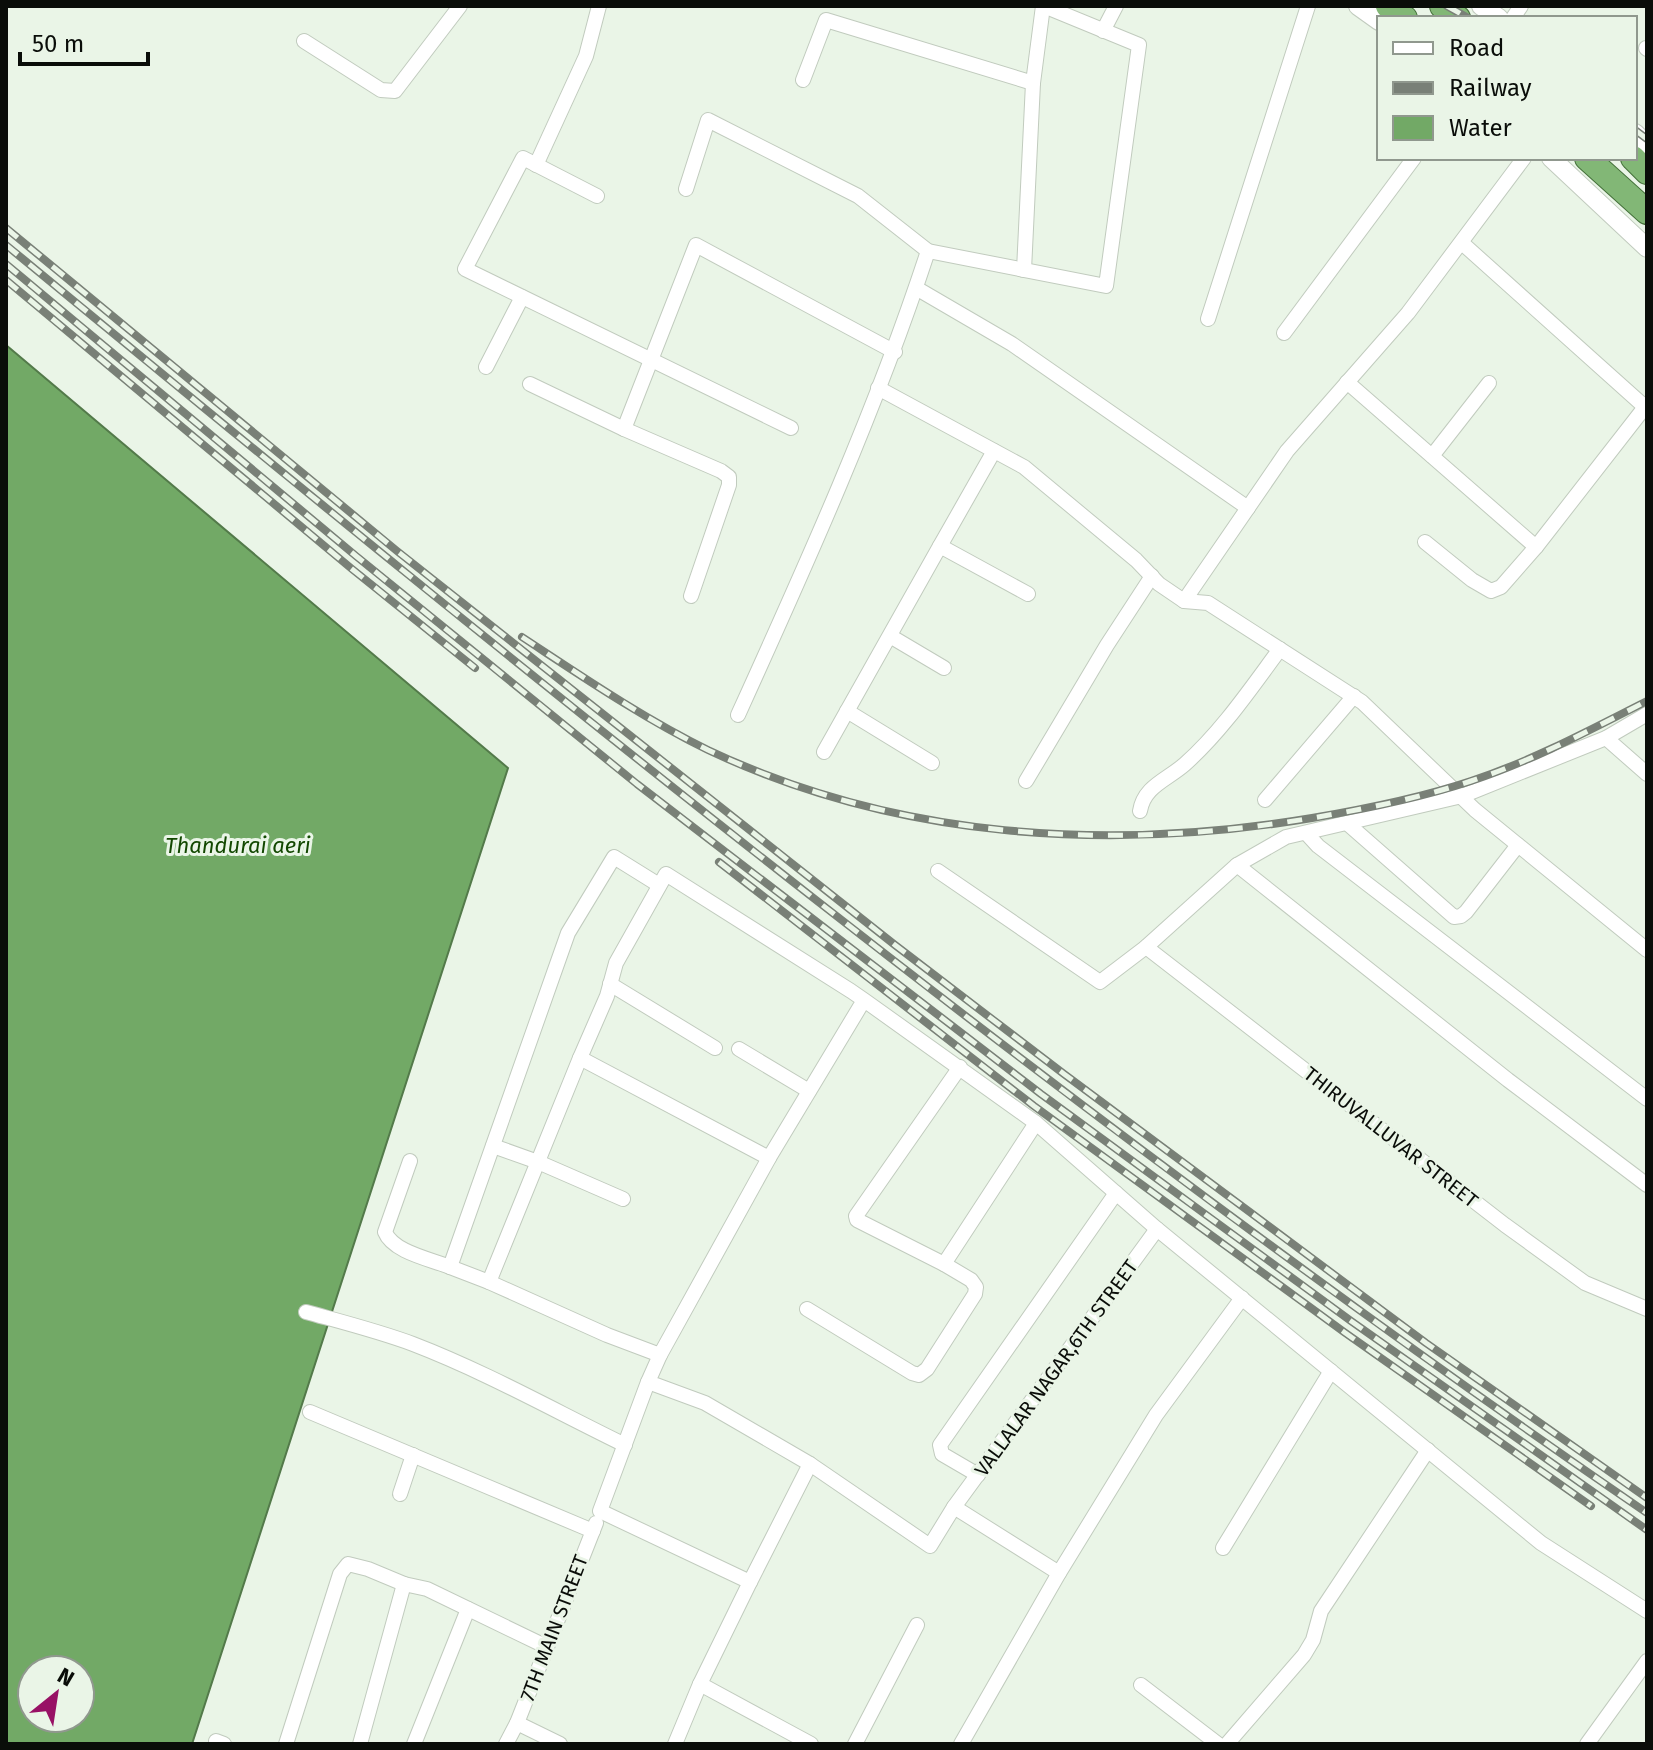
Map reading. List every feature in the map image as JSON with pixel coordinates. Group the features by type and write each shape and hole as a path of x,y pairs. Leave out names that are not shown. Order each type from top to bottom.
{"highway":[{"path":"1589,160 1647,212"}],"street":[{"path":"304,41 381,90 395,91 460,6"},
{"path":"536,165 586,56 599,6"},
{"path":"686,189 708,120 858,196 928,251 1024,270 1106,286 1139,45 1044,6 1033,83 1024,270"},
{"path":"1103,31 1116,6"},
{"path":"1208,319 1308,6"},
{"path":"1358,6 1377,20"},
{"path":"803,80 826,20 1033,83"},
{"path":"597,196 523,158 465,269 791,428"},
{"path":"1284,333 1413,160"},
{"path":"1184,601 1287,451 1408,313 1523,160"},
{"path":"1553,160 1647,248"},
{"path":"1425,542 1472,580 1491,591 1501,587 1536,547 1646,405 1462,243"},
{"path":"624,429 696,245 895,352"},
{"path":"738,715 819,536 895,352 928,251"},
{"path":"916,288 1012,344 1248,508"},
{"path":"486,367 522,297"},
{"path":"1347,382 1536,547"},
{"path":"1432,456 1489,383"},
{"path":"530,384 729,477 729,485 691,596"},
{"path":"878,388 1024,467 1184,601 1208,603 1354,696 1518,845 1647,950"},
{"path":"824,752 994,451"},
{"path":"940,546 1028,594"},
{"path":"1026,781 1152,576"},
{"path":"890,636 944,668"},
{"path":"1140,811 1142,798 1148,790 1171,777 1200,751 1280,649"},
{"path":"1265,800 1354,696"},
{"path":"847,711 932,763"},
{"path":"938,871 1100,982 1146,947 1237,865 1286,837 1462,796 1606,738 1647,714"},
{"path":"1606,738 1647,774"},
{"path":"1348,824 1454,917 1466,912 1518,845"},
{"path":"1307,834 1318,846 1647,1099"},
{"path":"450,1267 568,933 614,857 659,885"},
{"path":"1237,865 1508,1080 1647,1185"},
{"path":"489,1282 616,963 666,874 864,1000 1036,1123 1157,1229 1541,1543 1647,1611"},
{"name":"THIRUVALLUVAR STREET","path":"1146,947 1505,1225 1585,1283 1647,1309"},
{"path":"610,984 715,1048"},
{"name":"7TH MAIN STREET","path":"506,1744 517,1723 660,1355 769,1158 864,1000"},
{"path":"739,1049 809,1091"},
{"path":"580,1058 769,1158"},
{"path":"807,1309 919,1375 927,1369 975,1294 976,1287 971,1280 857,1220 856,1216 960,1067"},
{"path":"944,1264 1036,1123"},
{"path":"493,1146 623,1199"},
{"path":"410,1161 385,1232 389,1241 660,1355"},
{"path":"978,1475 942,1454 939,1450 942,1440 1116,1193"},
{"name":"VALLALAR NAGAR,6TH STREET","path":"810,1464 930,1546 954,1507 1157,1229"},
{"path":"961,1744 1059,1573 1156,1415 1242,1298"},
{"path":"306,1312 374,1330 440,1355 625,1445"},
{"path":"1223,1548 1331,1371"},
{"path":"648,1382 705,1403 810,1464 700,1684 675,1744"},
{"path":"310,1412 593,1531"},
{"path":"1227,1744 1304,1655 1313,1640 1321,1611 1428,1450"},
{"path":"400,1494 413,1455"},
{"path":"954,1507 1059,1573"},
{"path":"600,1511 750,1582"},
{"path":"286,1744 340,1574 348,1564 427,1589 547,1647"},
{"path":"360,1744 404,1584"},
{"path":"414,1744 468,1609"},
{"path":"855,1744 917,1625"},
{"path":"1587,1744 1647,1661"},
{"path":"700,1684 811,1744"},
{"path":"1141,1685 1218,1744"},
{"path":"517,1723 560,1744"}],"water":[{"name":"Thandurai aeri","path":"6,345 508,768 192,1744 6,1744"}],"railway":[{"path":"1447,6 1464,16"},
{"path":"1637,132 1647,139"},
{"path":"6,228 397,551 895,945 1426,1343 1647,1498"},
{"path":"6,245 609,736 1018,1056 1225,1212 1647,1513"},
{"path":"6,264 356,556 637,784 1041,1094 1351,1321 1647,1530"},
{"path":"6,280 475,668"},
{"path":"522,637 660,724 708,750 780,780 854,803 929,820 1005,830 1082,835 1159,834 1236,828 1312,818 1412,798 1516,764 1647,701"},
{"path":"719,862 1034,1106 1344,1332 1591,1506"}]}
